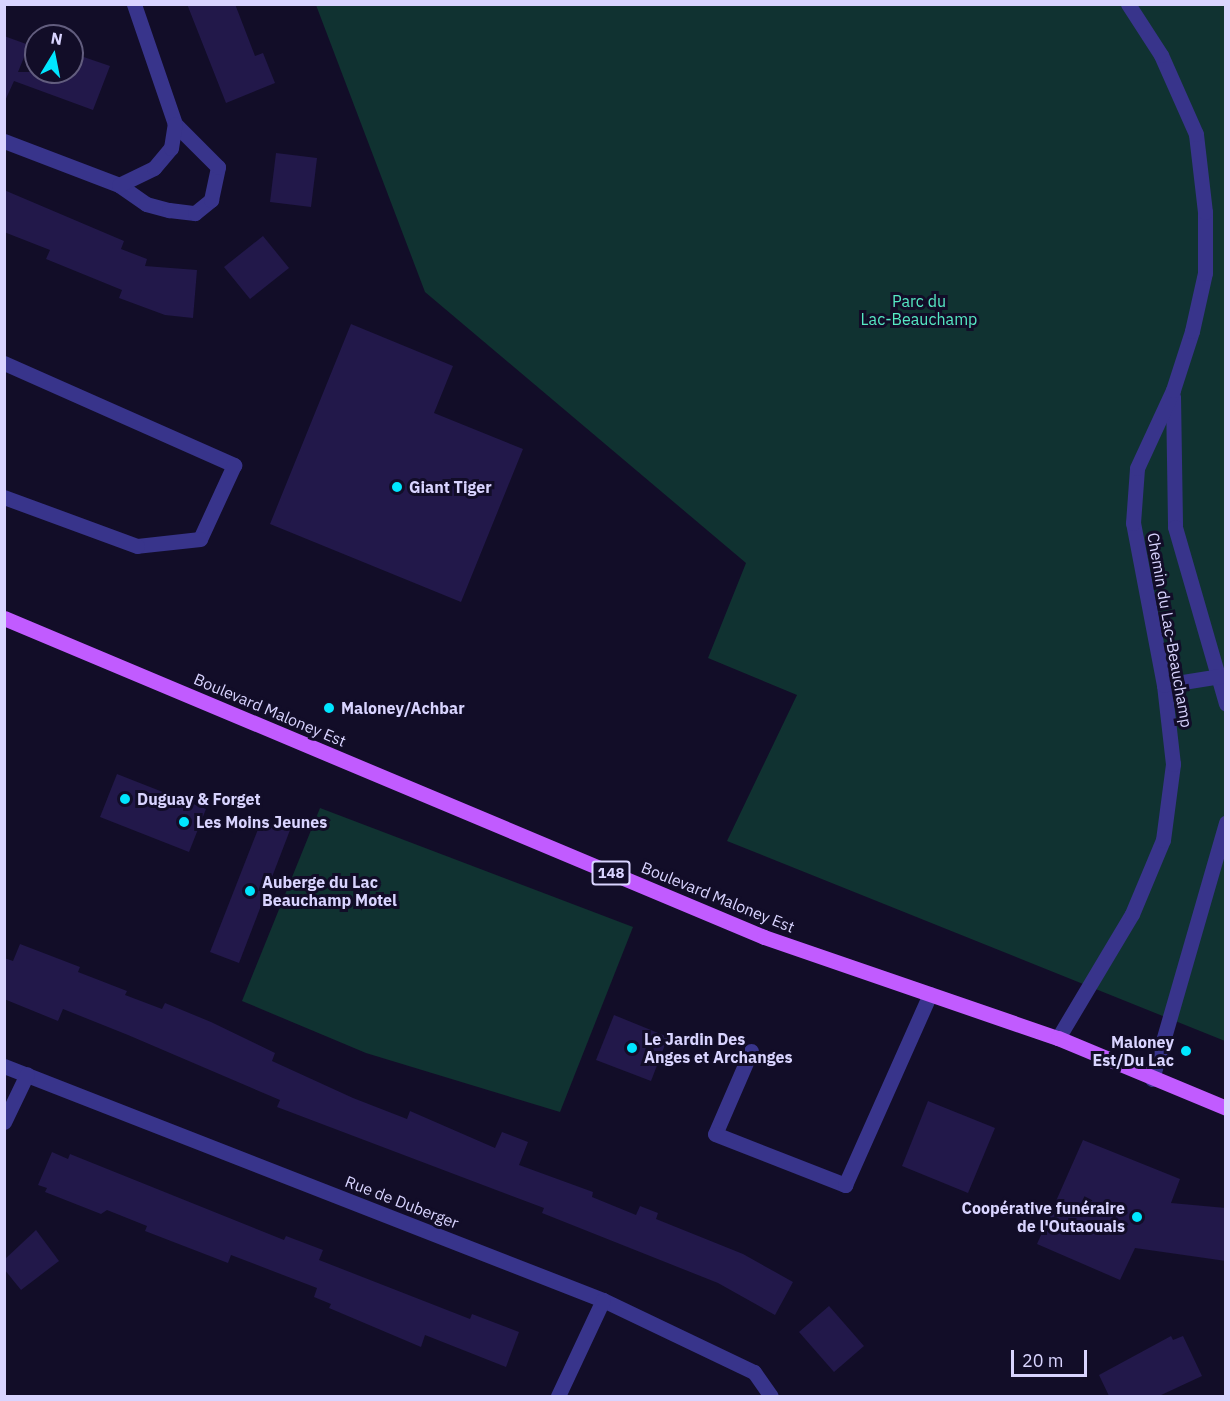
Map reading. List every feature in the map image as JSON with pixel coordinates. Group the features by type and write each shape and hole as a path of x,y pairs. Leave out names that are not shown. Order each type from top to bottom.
{"main road":[{"name":"Boulevard Maloney Est","path":"4,618 764,937 1058,1038 1226,1108"}],"street":[{"path":"119,185 154,168 171,148 175,124 134,4"},
{"name":"Chemin du Lac-Beauchamp","path":"1058,1038 1132,914 1163,840 1173,764 1164,685 1133,523 1137,468 1173,390 1204,273 1205,212 1196,134 1161,55 1128,4"},
{"path":"4,141 119,185 146,204 195,213 211,200 218,167 201,145 175,124"},
{"path":"4,363 234,465 200,539 137,546 4,497"},
{"name":"Chemin du Lac-Beauchamp","path":"1173,390 1175,527 1220,676 1226,704"},
{"path":"1164,685 1220,676"},
{"path":"1152,1079 1226,822"},
{"path":"751,1051 715,1134 845,1185 930,994"},
{"name":"Rue de Duberger","path":"4,1066 603,1300 754,1372 771,1396"},
{"path":"4,1122 27,1074"},
{"path":"558,1396 603,1300"}],"green space":[{"name":"Parc du Lac-Beauchamp","path":"316,5 1225,5 1225,1041 727,841 797,695 708,658 746,563 425,292"},
{"path":"320,808 633,927 560,1112 366,1053 242,1001"}],"building":[{"path":"187,4 235,4 255,56 263,53 275,83 226,103"},
{"path":"4,36 24,43 24,57 18,72 24,72 24,84 84,84 84,57 110,66 93,110 14,81 4,103"},
{"path":"276,153 317,158 311,207 270,202"},
{"path":"4,190 124,241 121,249 147,259 145,266 197,270 193,318 165,315 119,298 122,290 46,259 50,250 4,232"},
{"path":"263,236 289,268 250,299 224,267"},
{"name":"Giant Tiger","path":"351,324 453,366 434,413 523,449 461,602 270,524"},
{"path":"117,774 206,809 189,852 100,817"},
{"name":"Auberge du Lac Beauchamp Motel","path":"262,819 290,830 239,963 210,952"},
{"path":"20,944 80,967 78,972 127,991 125,995 162,1009 165,1003 211,1022 275,1053 272,1061 353,1098 407,1119 410,1111 495,1148 502,1132 528,1142 519,1165 593,1192 592,1197 636,1215 640,1206 658,1213 656,1219 743,1254 793,1282 775,1315 718,1283 542,1213 544,1208 277,1107 280,1100 128,1035 63,1009 58,1021 4,999 4,958 13,961"},
{"name":"Le Jardin Des Anges et Archanges","path":"614,1015 668,1037 651,1081 596,1060"},
{"path":"928,1101 995,1128 968,1193 902,1166"},
{"name":"Coopérative funéraire de l'Outaouais","path":"1083,1140 1180,1179 1171,1203 1226,1208 1226,1261 1135,1248 1120,1280 1037,1244"},
{"path":"52,1152 68,1159 70,1154 284,1240 286,1236 323,1250 319,1260 470,1319 472,1314 519,1332 506,1367 425,1335 421,1347 329,1308 331,1304 314,1297 317,1288 231,1255 228,1263 145,1231 147,1226 107,1210 101,1214 45,1192 47,1188 38,1185"},
{"path":"36,1230 59,1261 21,1290 4,1269 4,1260"},
{"path":"829,1306 864,1346 834,1372 799,1332"},
{"path":"1171,1336 1173,1340 1183,1336 1202,1376 1159,1396 1109,1396 1099,1375"}],"place":[{"name":"Giant Tiger","path":"397,487"},
{"name":"Maloney/Achbar","path":"329,708"},
{"name":"Duguay & Forget","path":"125,799"},
{"name":"Les Moins Jeunes","path":"184,822"},
{"name":"Auberge du Lac Beauchamp Motel","path":"250,891"},
{"name":"Le Jardin Des Anges et Archanges","path":"632,1048"},
{"name":"Maloney Est/Du Lac","path":"1186,1051"},
{"name":"Coopérative funéraire de l'Outaouais","path":"1137,1217"}]}
